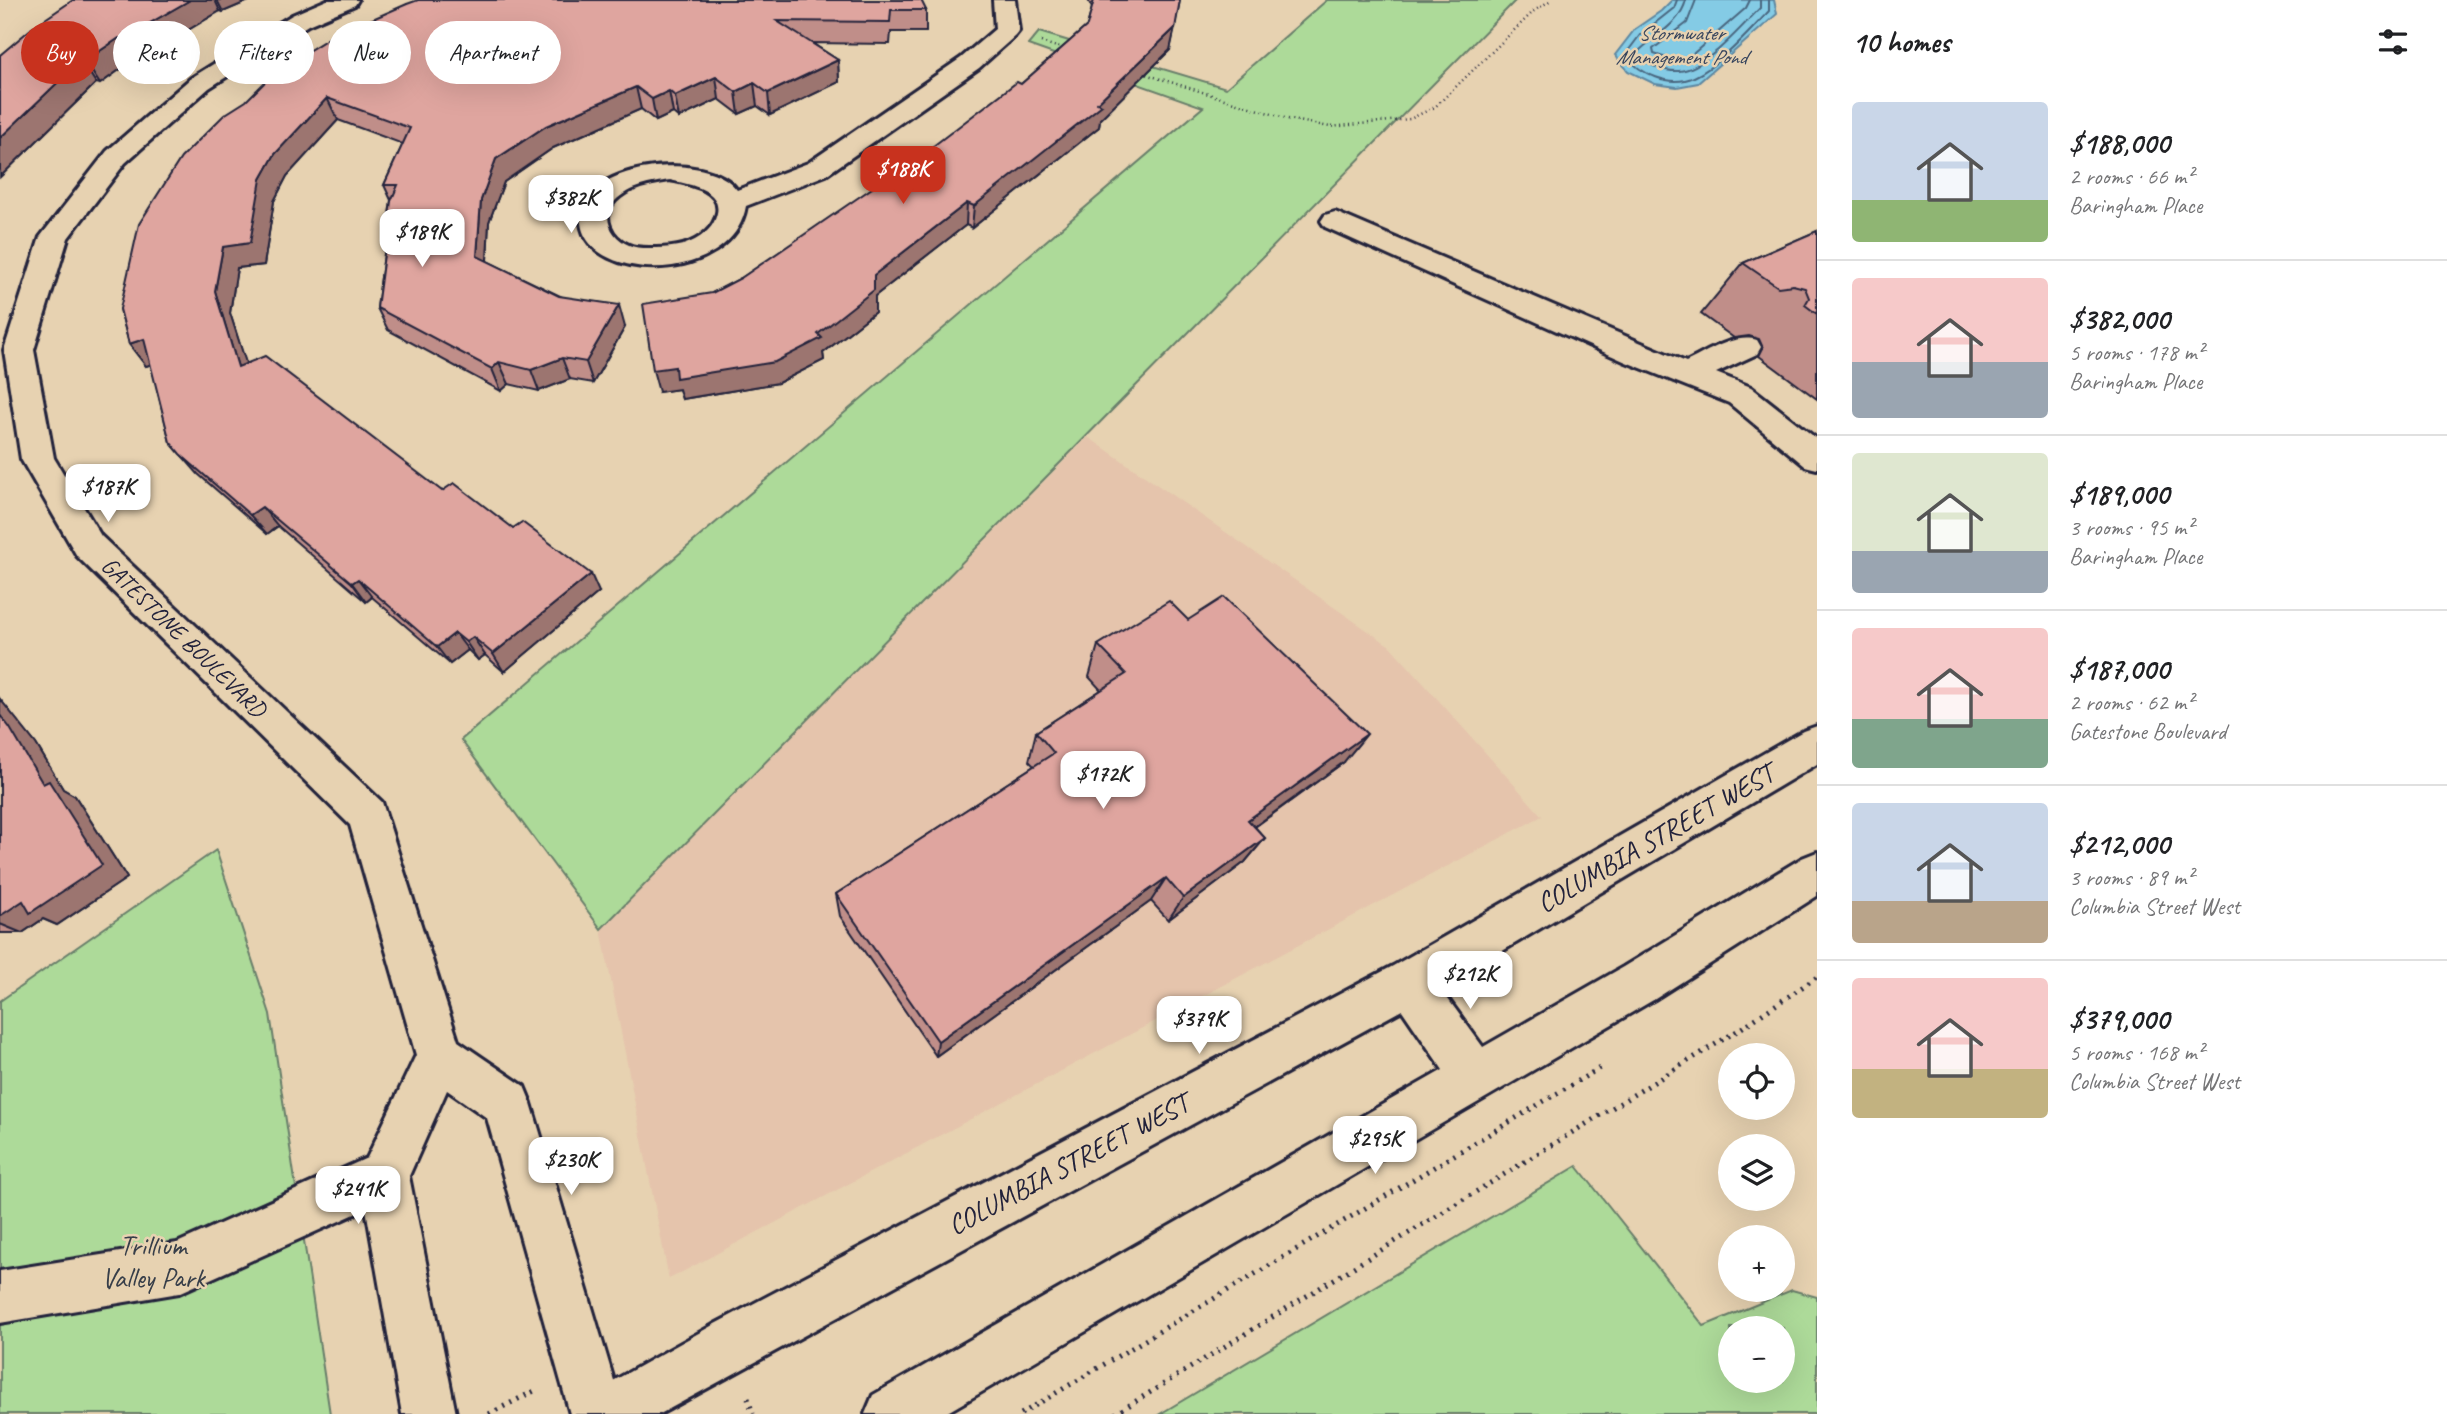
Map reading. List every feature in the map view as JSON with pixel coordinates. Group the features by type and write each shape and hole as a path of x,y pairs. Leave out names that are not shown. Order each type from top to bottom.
{"street":[{"name":"GATESTONE BOULEVARD","path":"347,0 300,20 200,83 116,157 54,237 9,352 38,459 89,546 368,815 439,1056"},
{"path":"732,202 817,169 970,63 1007,32 1004,0"},
{"path":"670,172 708,179 724,189 732,202 732,221 721,236 703,248 681,256 654,259 623,254 605,244 594,226 595,212 610,192 627,181 648,175 670,172"},
{"path":"1335,220 1740,395 1817,457"},
{"path":"1687,374 1746,347"},
{"name":"COLUMBIA STREET WEST","path":"607,1414 757,1330 1409,982 1817,743"},
{"path":"892,1414 1639,983 1817,872"},
{"path":"1409,982 1476,1078"},
{"path":"429,1414 384,1175 439,1056 507,1103 597,1414"},
{"path":"0,1297 179,1268 384,1175"}],"path":[{"path":"1137,71 1288,119 1330,127 1410,119 1435,107 1534,11 1551,0"},
{"path":"1032,39 1071,51"},
{"path":"1115,1414 1737,1031 1817,977"},
{"path":"1021,1414 1607,1064"},
{"path":"747,1394 753,1414"}],"shaded area":[{"path":"1088,437 1390,646 1542,816 669,1279 601,929"}],"green space":[{"path":"1327,0 1516,0 601,929 461,740 1203,107 1028,45 1039,32 1226,88"},
{"name":"Trillium Valley Park","path":"216,850 270,1014 330,1414 0,1414 0,1001"},
{"path":"1577,1166 1704,1326 1718,1320 1718,1393 1795,1393 1795,1316 1728,1316 1763,1302 1795,1302 1795,1291 1817,1297 1817,1414 1160,1414"}],"water":[{"name":"Stormwater Management Pond","path":"1672,0 1774,0 1777,14 1698,83 1677,87 1655,84 1628,71 1615,55 1635,29"}],"building":[{"path":"73,0 190,0 153,21 113,21 113,42 99,52 99,21 42,21"},
{"path":"418,0 921,0 926,10 891,10 890,22 777,21 838,60 768,93 754,83 736,92 716,77 675,96 669,91 652,99 636,87 546,126 496,159 481,200 477,256 559,296 619,305 586,362 562,358 531,370 499,362 492,369 377,308 391,201 398,185 384,185 410,128 327,98 275,154 261,179 250,243 223,247 215,291 238,367 265,356 442,491 454,483 513,528 522,522 591,574 493,654 473,637 466,642 455,633 437,647 358,579 352,583 262,507 250,515 180,454 170,442 144,339 129,344 120,309 139,224 181,158 224,115 246,101 263,84 314,84 314,47 328,39 328,84 411,84 411,21 368,21"},
{"path":"1094,0 1180,0 1175,28 1097,103 1102,105 974,206 967,203 874,275 874,290 818,334 822,338 775,362 676,378 675,367 653,370 643,304 712,293 741,278 891,175 894,176 1017,82 1021,84 1087,26"},
{"path":"21,37 21,84 56,84 0,138 0,55"},
{"path":"1817,231 1817,314 1805,305 1809,298 1805,288 1793,285 1778,287 1743,263"},
{"path":"1224,597 1367,734 1248,820 1265,838 1183,898 1166,878 938,1041 836,894 1054,753 1036,732 1126,674 1098,645 1169,601 1188,620"},
{"path":"0,715 43,784 49,781 102,865 30,913 23,901 0,916"}]}
